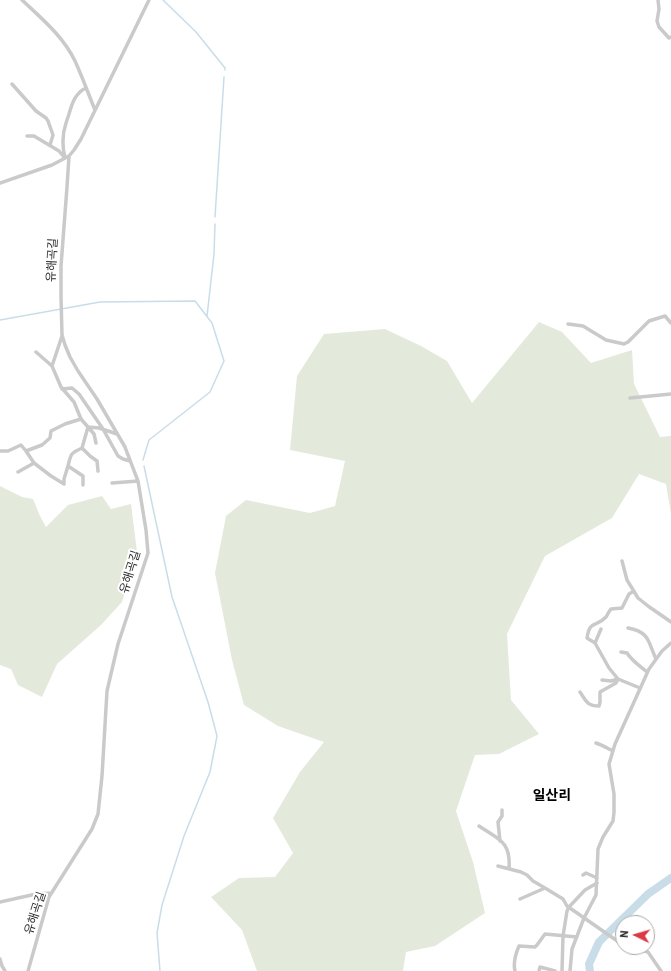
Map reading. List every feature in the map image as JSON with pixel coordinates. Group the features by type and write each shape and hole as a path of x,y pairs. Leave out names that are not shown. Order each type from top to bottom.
{"street":[{"path":"22,0 47,23 65,44 75,60 95,110"},
{"path":"0,183 52,165 69,156 74,150 81,139 149,0"},
{"path":"658,0 657,21 659,27 669,38 671,37"},
{"path":"12,84 36,111 48,121 53,135 50,146"},
{"path":"65,158 63,136 66,122 74,100 82,89 86,88"},
{"path":"27,136 34,136 59,151 65,158"},
{"name":"유해곡길","path":"28,971 49,897 92,829 98,814 107,691 118,644 148,553 138,481 125,447 97,399 70,358 62,335 62,259 69,156"},
{"path":"568,324 583,326 603,338 624,344 628,342 649,320 665,316 671,323"},
{"path":"52,366 62,335"},
{"path":"36,352 52,366 62,389 74,402 81,419 94,434 96,443"},
{"path":"62,389 72,388 79,394 103,429 118,456 130,461"},
{"path":"630,398 671,394"},
{"path":"26,451 42,445 50,438 51,431 65,424 81,419"},
{"path":"88,427 100,428 117,434"},
{"path":"82,448 88,427"},
{"path":"0,451 8,451 21,445 34,463 64,484 70,455 74,451 82,448"},
{"path":"82,448 97,461 98,471"},
{"path":"18,472 34,463"},
{"path":"68,466 83,476 83,485"},
{"path":"112,482 138,481"},
{"path":"622,561 627,580 638,598 671,622"},
{"path":"634,590 629,594 622,608 611,609 606,616 590,626 587,638 595,643 609,668 618,679 640,688"},
{"path":"628,628 634,629 647,637 656,659"},
{"path":"595,643 601,629"},
{"path":"570,971 572,949 584,918 596,895 598,849 603,837 613,821 614,794 609,764 615,744 647,672 662,651 671,643"},
{"path":"621,652 627,653 636,664 647,672"},
{"path":"602,680 611,681 618,679"},
{"path":"580,692 586,702 592,706 599,706 600,692 616,684 618,679"},
{"path":"596,743 613,751"},
{"path":"500,841 498,822 502,816 502,810"},
{"path":"479,826 504,843 510,858 509,869"},
{"path":"498,866 527,875 533,881 563,899 567,906 615,939"},
{"path":"583,875 586,873 597,880"},
{"path":"562,971 563,936 567,911 585,890 597,880"},
{"path":"520,899 545,888"},
{"path":"0,902 36,894 51,893"},
{"path":"515,971 514,966 519,946 535,947 545,934 577,937"},
{"path":"650,955 661,971"},
{"path":"0,959 5,971"},
{"path":"539,971 540,967 555,971"}],"shaded area":[{"path":"539,322 562,332 591,363 632,350 634,384 660,437 671,436 671,514 666,484 639,474 612,518 545,556 507,634 511,700 539,734 499,754 475,755 456,811 473,862 485,913 435,946 406,952 403,971 257,971 242,930 211,897 239,878 275,877 293,853 273,818 300,772 324,742 278,726 244,705 232,660 215,573 226,516 246,500 310,513 335,506 345,461 290,450 297,376 324,334 385,329 421,346 447,361 472,403"},
{"path":"0,486 22,497 33,499 46,527 68,505 102,496 111,509 131,504 137,552 122,602 101,625 57,664 42,697 18,685 11,669 0,665"}],"waterway":[{"path":"163,0 196,32 225,68 225,70"},
{"path":"215,217 224,77"},
{"path":"207,316 214,254 215,224"},
{"path":"0,320 100,302 195,301 212,323 224,361 210,392 149,440 143,460"},
{"path":"144,466 172,597 208,702 217,736 210,772 184,836 162,905 157,933 160,971"},
{"path":"590,971 589,964 599,942 648,894 671,878"}],"district":[{"name":"일산리","path":"552,795"}]}
